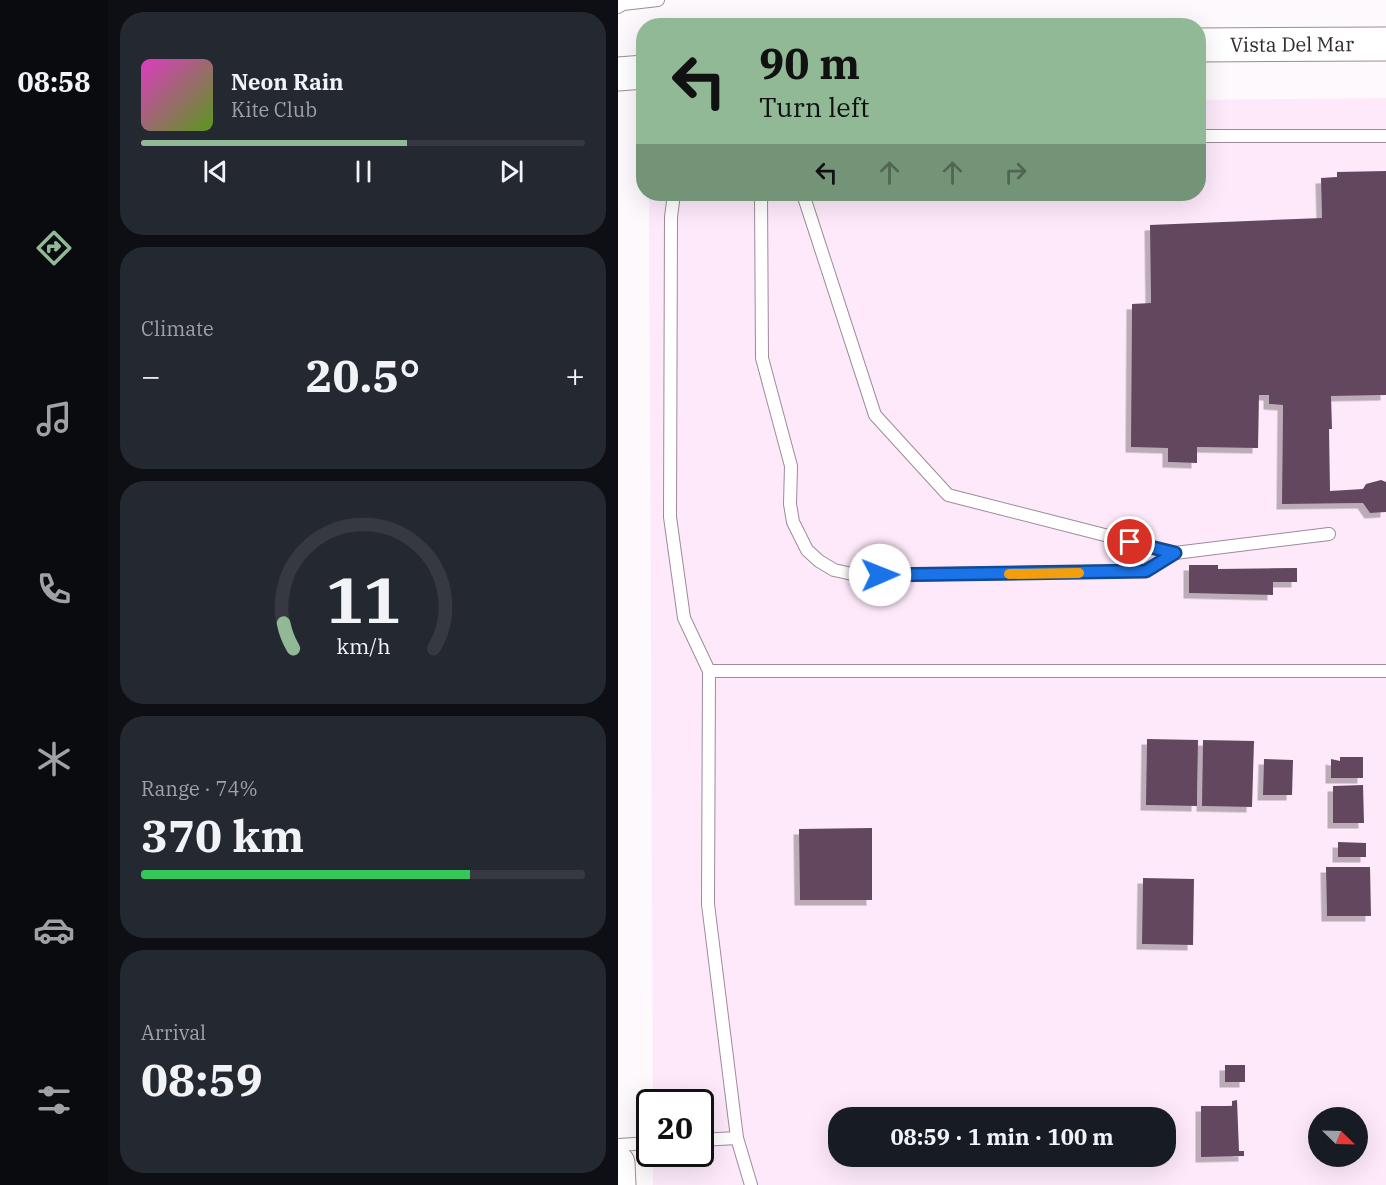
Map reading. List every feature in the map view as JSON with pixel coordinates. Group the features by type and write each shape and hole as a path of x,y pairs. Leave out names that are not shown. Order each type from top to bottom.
{"main road":[{"name":"Vista Del Mar","path":"1206,45 1386,44"},
{"path":"618,74 636,73"},
{"path":"618,1163 620,1185"}],"lane":[{"path":"618,7 623,4 658,0"},
{"path":"1206,135 1386,136"},
{"path":"673,201 671,217 670,517 684,618 709,671 708,904 736,1138 751,1185"},
{"path":"761,201 762,358 791,466 790,504 793,522 807,550 819,561 834,570 852,574 1097,573 1146,571 1175,553"},
{"path":"805,201 875,415 948,495 1175,553 1329,534"},
{"path":"709,671 1386,671"},
{"path":"714,1139 736,1138"},
{"path":"618,1145 636,1144"}],"shaded area":[{"path":"1386,98 1386,1185 653,1185 653,1167 714,1167 714,1089 653,1089 649,201 1206,201 1206,100"}],"building":[{"path":"1386,171 1386,395 1331,396 1332,429 1329,429 1330,491 1363,489 1366,484 1381,480 1386,482 1386,512 1370,513 1363,503 1282,504 1283,405 1269,404 1269,395 1259,395 1258,448 1197,447 1197,463 1168,462 1168,448 1131,447 1132,304 1151,303 1150,225 1322,218 1321,178 1337,177 1337,172"},
{"path":"1189,565 1218,565 1218,569 1297,568 1297,582 1273,582 1273,595 1189,593"},
{"path":"1147,739 1198,740 1197,806 1146,805"},
{"path":"1203,740 1254,741 1252,807 1202,806"},
{"path":"1340,757 1363,757 1363,778 1331,778 1331,759 1340,761"},
{"path":"1264,759 1293,760 1292,795 1263,795"},
{"path":"1363,785 1364,823 1333,823 1333,786"},
{"path":"872,828 872,900 800,900 799,829"},
{"path":"1338,842 1366,843 1366,857 1338,857"},
{"path":"1326,867 1370,867 1371,916 1327,916"},
{"path":"1143,878 1194,879 1193,945 1142,944"},
{"path":"1225,1065 1245,1065 1245,1082 1225,1082"},
{"path":"1237,1100 1239,1151 1244,1151 1244,1156 1201,1157 1201,1106 1232,1106 1232,1101"}],"slow traffic":[{"path":"1009,574 1079,573"}],"route":[{"path":"880,575 1146,571 1175,553 1130,542"}]}
